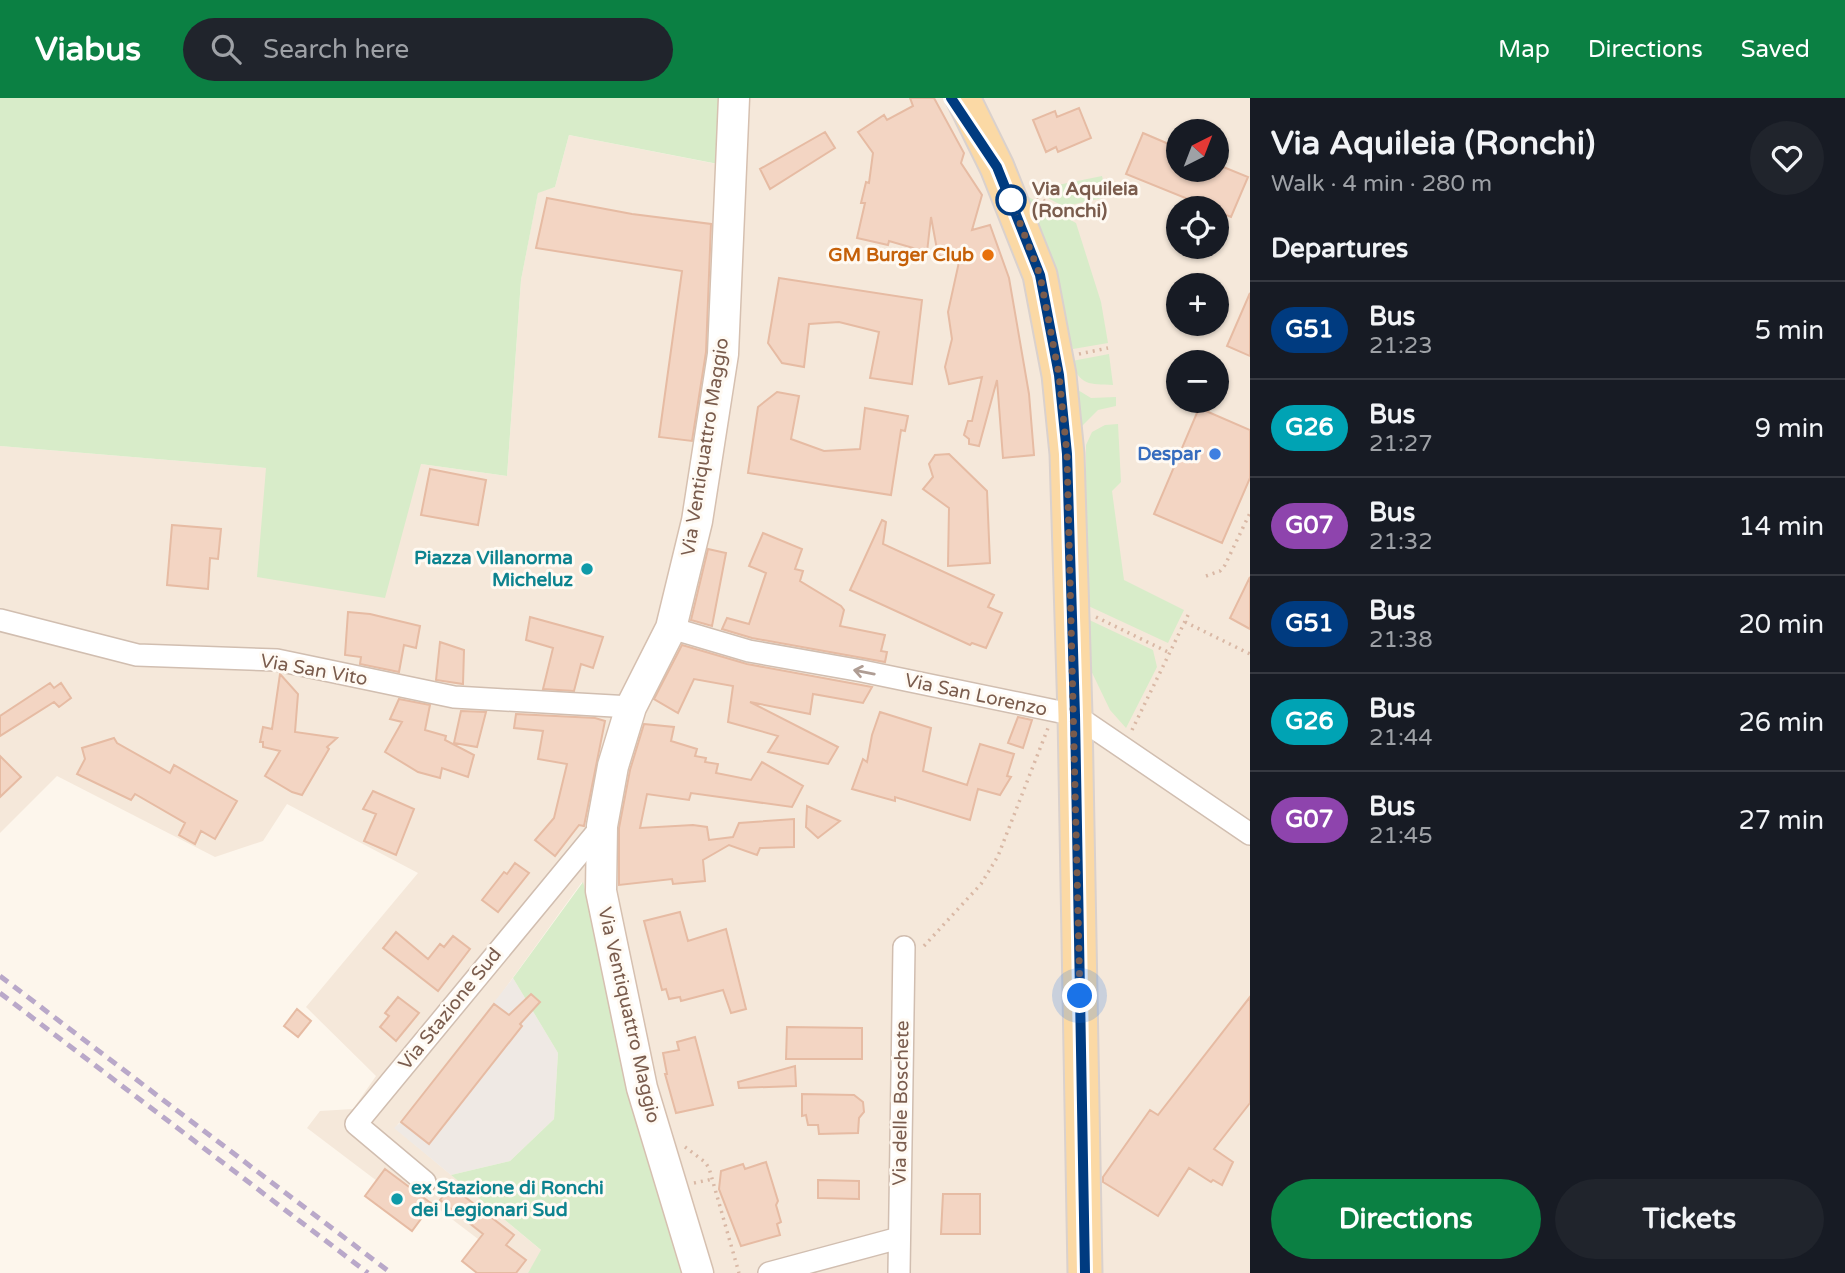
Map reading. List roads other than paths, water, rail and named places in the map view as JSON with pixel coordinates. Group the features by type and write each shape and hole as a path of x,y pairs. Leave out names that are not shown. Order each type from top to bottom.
{"main road":[{"path":"951,98 1000,173"},
{"path":"963,98 1000,173 1040,275 1059,375 1067,454 1071,605 1064,713 1085,1273"}],"street":[{"name":"Via Ventiquattro Maggio","path":"698,1273 639,1075 601,891 602,825 613,766 631,707 671,628 698,521 723,354 734,98"},
{"name":"Via San Vito","path":"0,620 137,655 277,660 454,697 631,707"},
{"name":"Via San Lorenzo","path":"671,628 749,651 862,671 1064,713 1123,748 1250,834"},
{"name":"Via Stazione Sud","path":"425,1182 356,1124 602,825"},
{"name":"Via delle Boschete","path":"900,1273 904,958"},
{"path":"769,1273 899,1238"}],"railway":[{"path":"0,976 391,1273"},
{"path":"0,993 368,1273"}],"place":[{"name":"Via Aquileia (Ronchi)","path":"1011,200"},
{"name":"GM Burger Club","path":"988,255"},
{"name":"Despar","path":"1215,454"},
{"name":"Piazza Villanorma Micheluz","path":"587,569"},
{"name":"ex Stazione di Ronchi dei Legionari Sud","path":"397,1199"}]}
